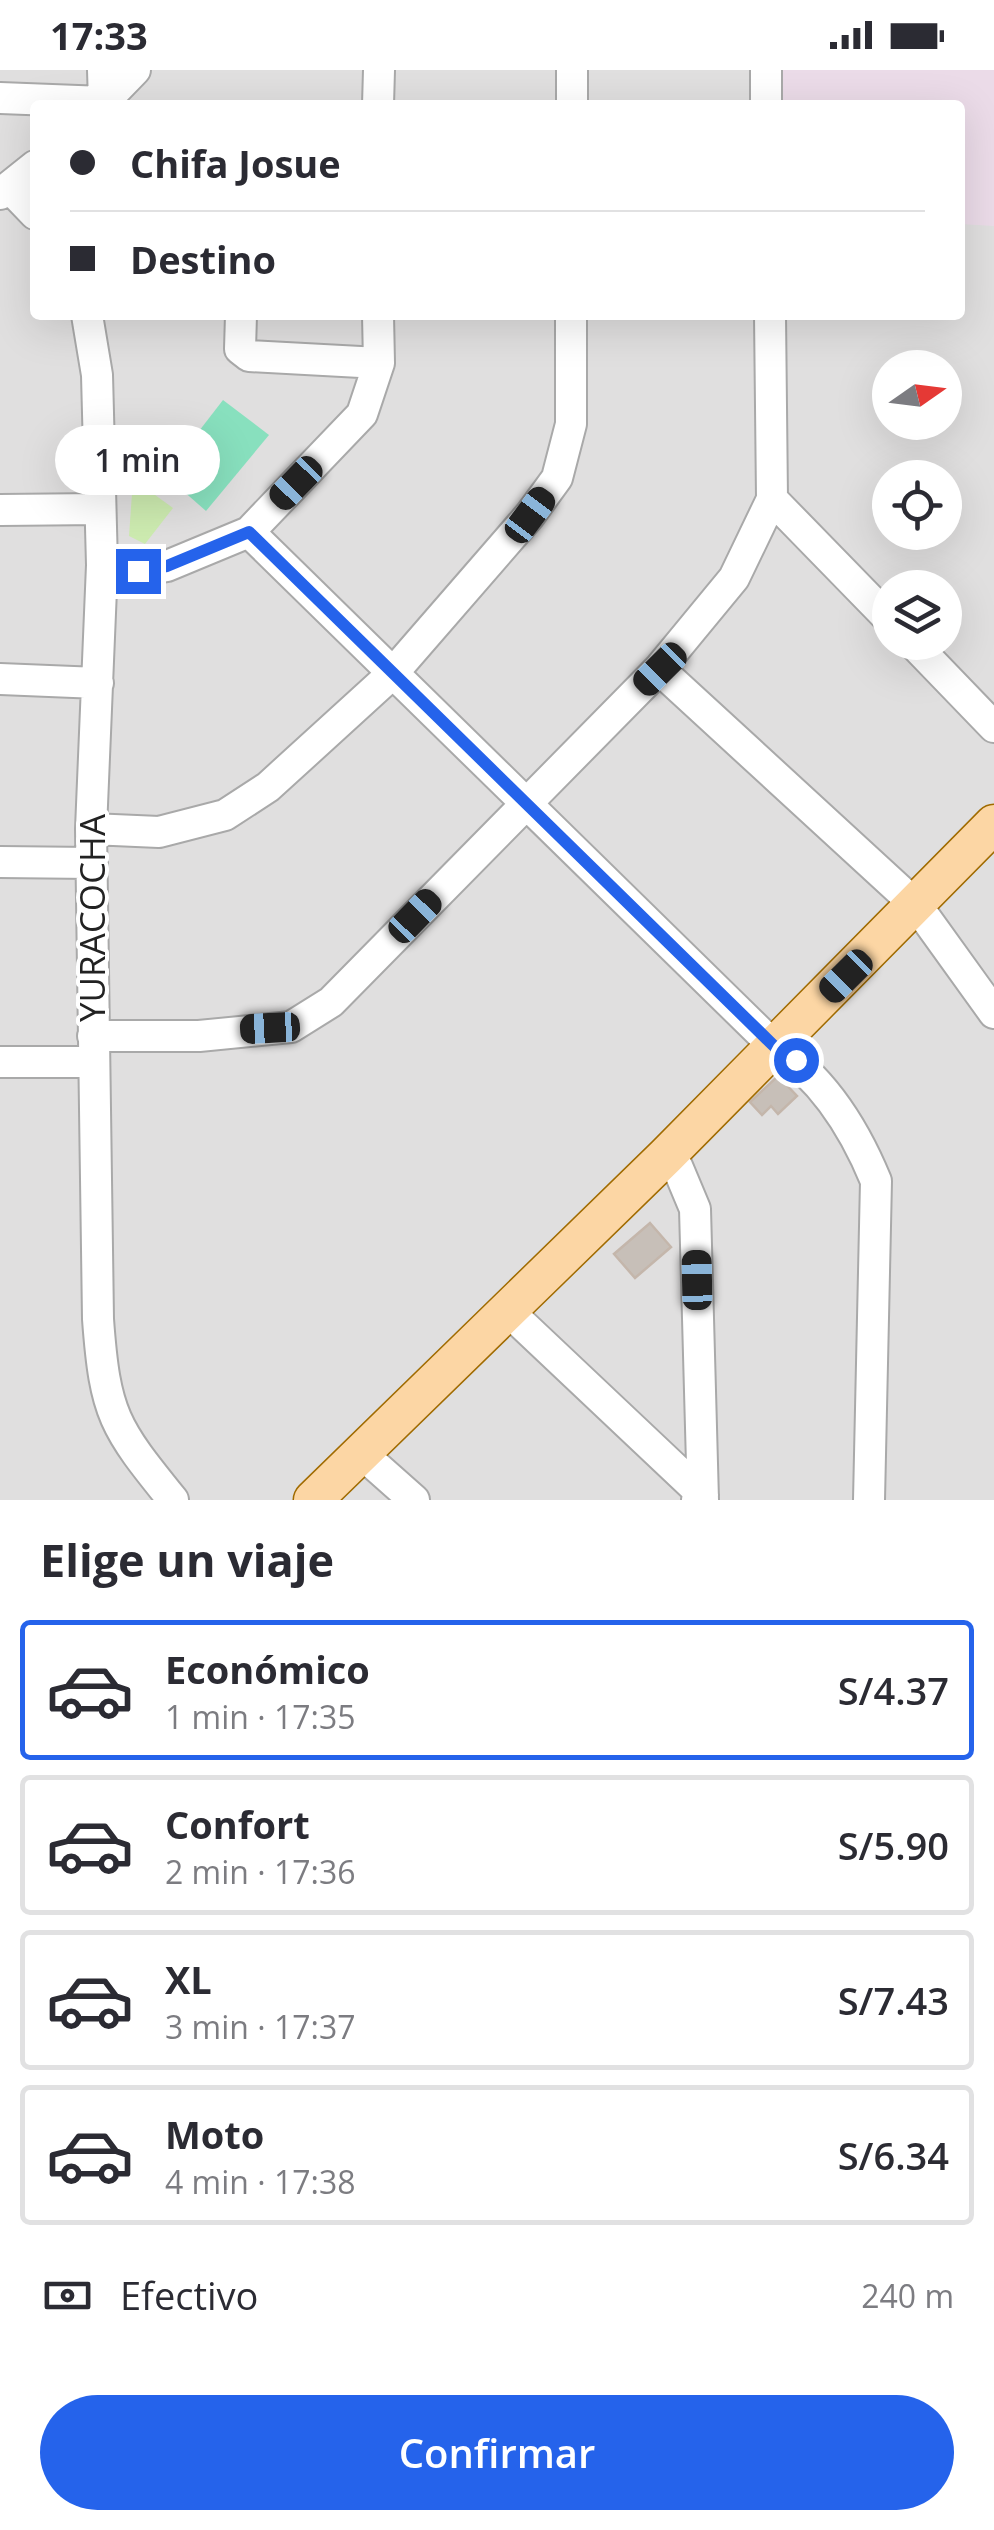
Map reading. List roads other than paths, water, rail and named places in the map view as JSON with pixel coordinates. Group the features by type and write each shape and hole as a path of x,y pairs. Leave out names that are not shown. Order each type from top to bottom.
{"main road":[{"path":"313,1500 918,906 994,824"}],"street":[{"path":"102,100 103,70"},
{"path":"106,100 135,70"},
{"path":"378,100 380,70"},
{"path":"572,70 572,100"},
{"path":"766,70 766,100"},
{"path":"0,98 34,100"},
{"path":"30,170 5,191 30,210"},
{"name":"YURACOCHA","path":"88,320 96,375 102,565 91,829 98,1319 104,1388 122,1438 174,1500"},
{"path":"241,320 240,349 249,356 379,363"},
{"path":"102,565 138,571 167,566 249,532 362,414 379,363 378,320"},
{"path":"91,829 159,832 225,815 268,786 392,674 530,515 557,478 570,424 571,320"},
{"path":"0,1062 291,1027 332,1002 660,669 734,578 772,499 770,320"},
{"path":"772,499 872,602"},
{"path":"0,510 100,510"},
{"path":"249,532 775,1047 796,1060 856,1133 876,1181 869,1500"},
{"path":"929,660 994,727"},
{"path":"660,669 918,906 994,1013"},
{"path":"0,679 98,684"},
{"path":"0,862 92,863"},
{"path":"666,1156 678,1166 695,1209 701,1498"},
{"path":"508,1310 701,1498"},
{"path":"361,1453 414,1500"}]}
